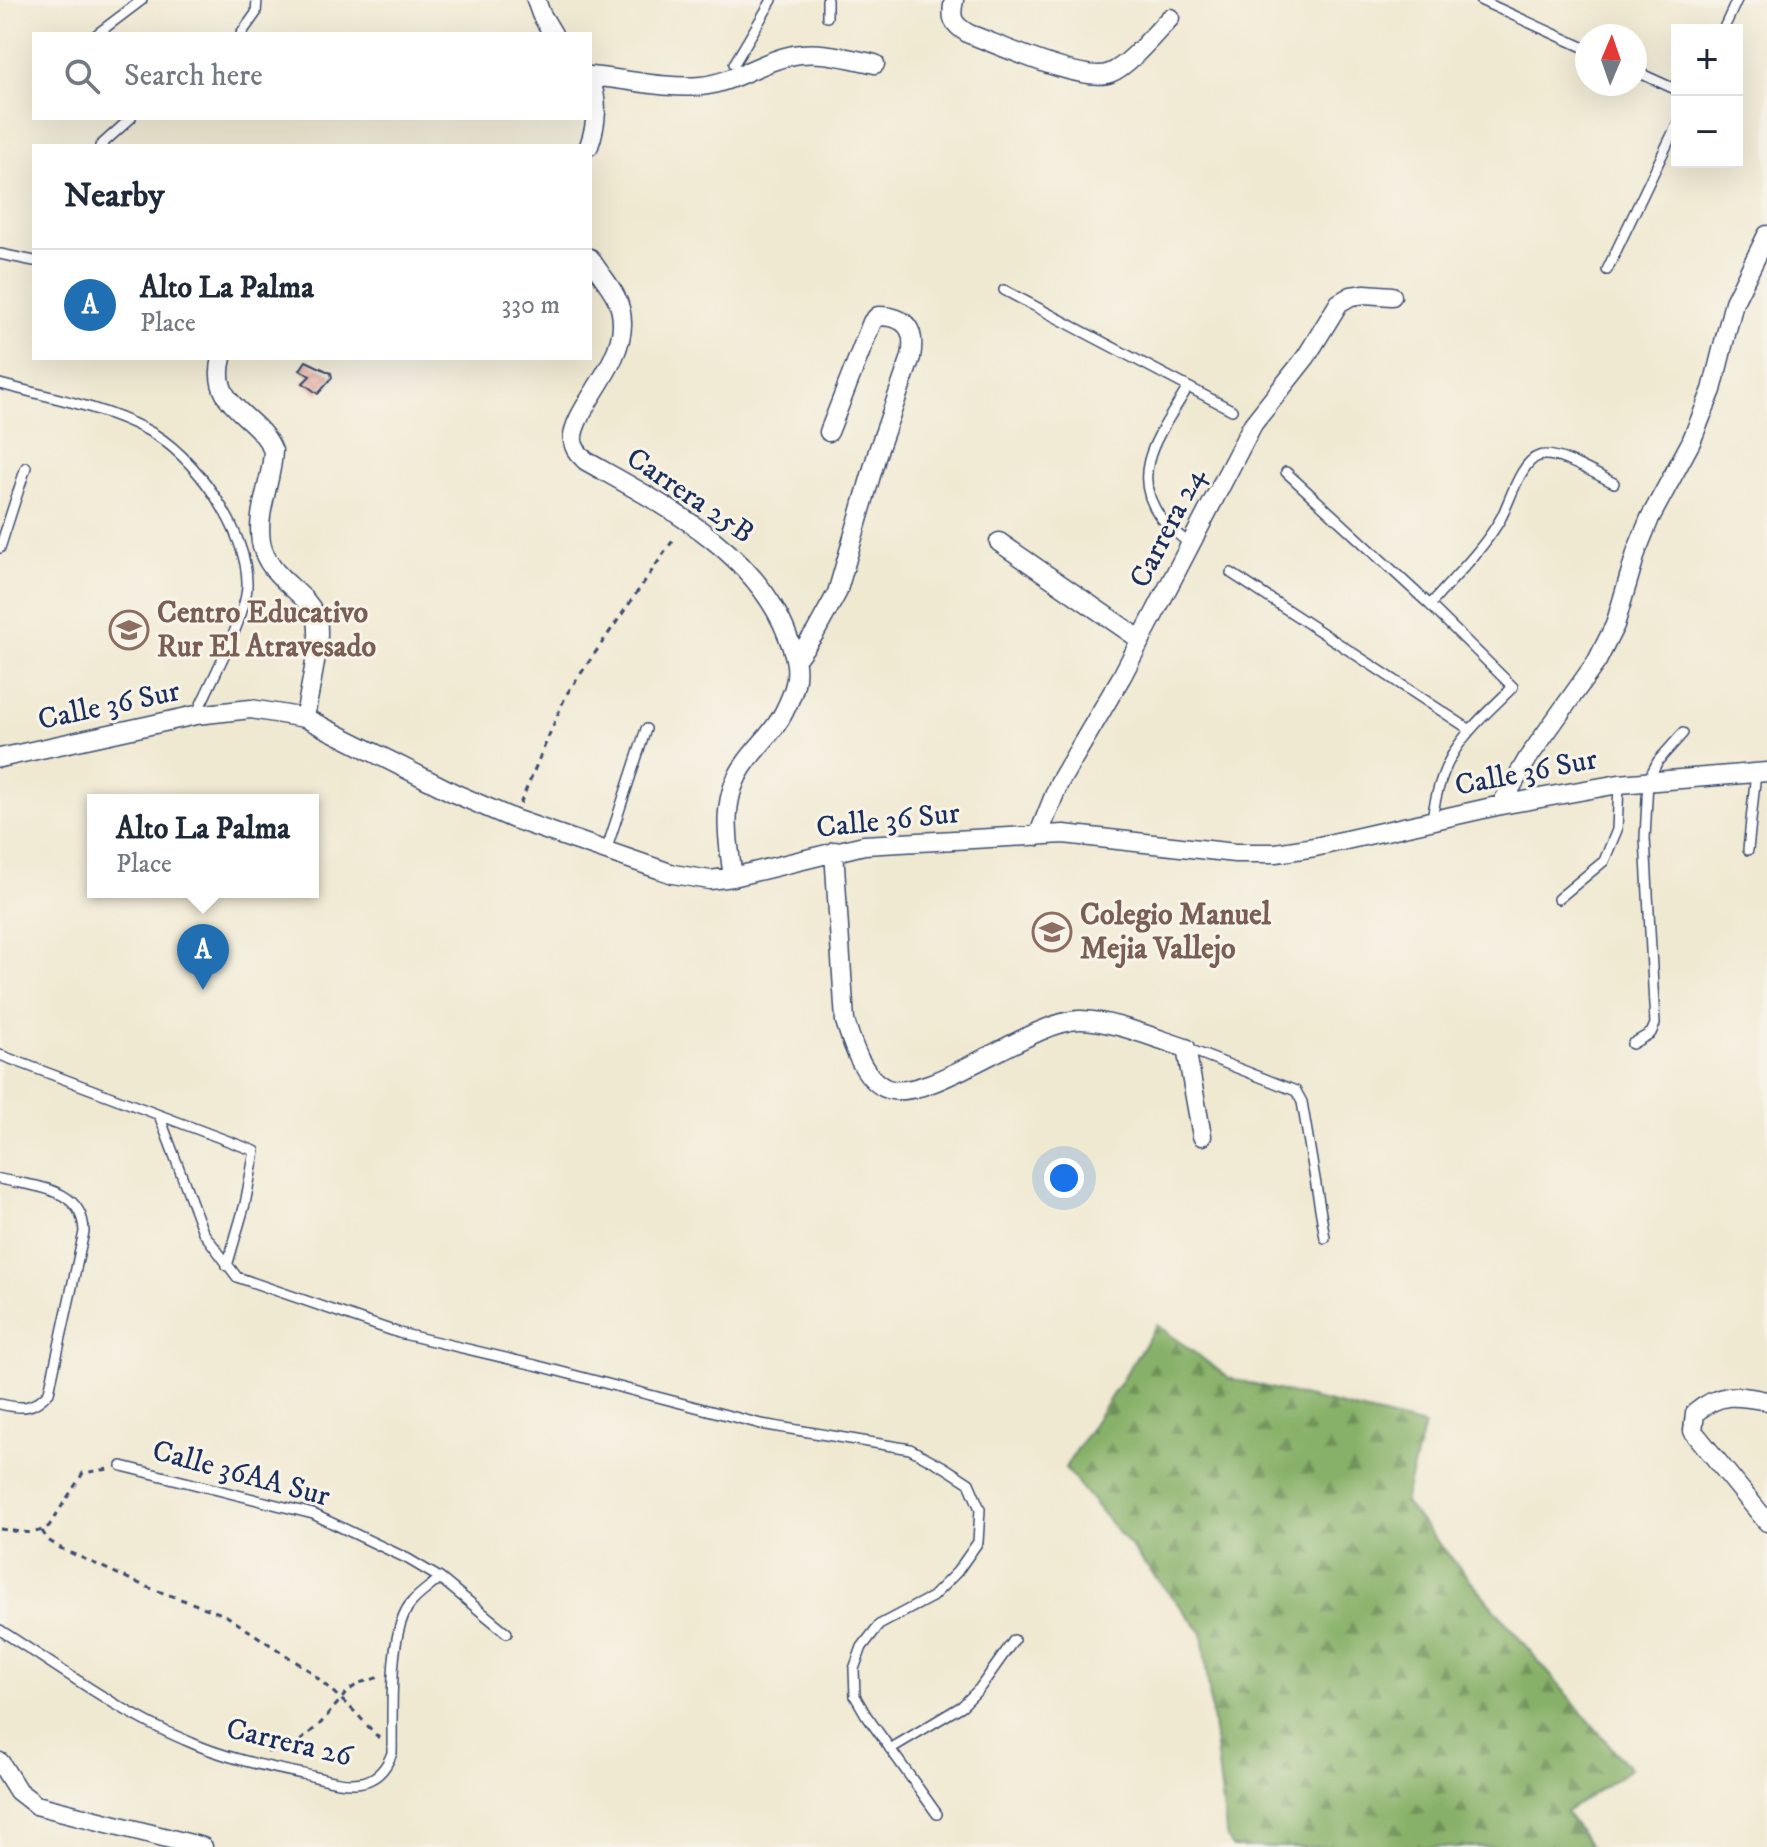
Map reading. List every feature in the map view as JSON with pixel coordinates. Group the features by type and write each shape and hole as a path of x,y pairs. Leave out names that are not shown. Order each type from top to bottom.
{"street":[{"path":"536,0 552,32"},
{"path":"954,0 951,16 955,26 969,34 1088,76 1111,73 1121,67 1170,18"},
{"path":"592,78 701,86 720,83 797,55 827,54 875,64"},
{"path":"589,144 597,110 592,83"},
{"path":"1501,805 1528,758 1597,661 1615,625 1637,550 1650,518 1691,442 1712,390 1734,302 1767,235"},
{"name":"Carrera 25B","path":"592,261 610,284 619,304 622,324 618,349 577,423 573,438 576,451 586,461 686,522 732,556 767,593 796,659"},
{"name":"Carrera 24","path":"1038,836 1059,783 1192,546 1253,424 1306,357 1339,303 1351,296 1365,294 1392,296"},
{"path":"733,877 726,831 734,782 783,714 795,683 796,659 815,633 837,593 878,451 911,357 914,342 912,331 902,321 878,316 872,322 829,432"},
{"path":"221,360 219,369 224,393 238,412 269,441 273,451 260,524 266,558 273,570 316,617 317,637 305,718"},
{"path":"999,542 1141,640"},
{"name":"Calle 36 Sur","path":"0,758 196,715 251,709 305,718 456,794 514,819 694,879 710,880 864,845 1038,836 1103,837 1235,853 1276,853 1501,805 1619,784 1761,772"},
{"path":"834,851 845,1021 851,1043 876,1082 887,1089 917,1088 1047,1028 1079,1020 1115,1026 1186,1048 1202,1136"},
{"path":"1767,1401 1732,1395 1709,1402 1695,1413 1693,1431 1767,1522"},
{"path":"0,1762 18,1791 36,1805 203,1847"}],"lane":[{"path":"100,32 142,0"},
{"path":"242,32 256,13 257,0"},
{"path":"734,64 772,0"},
{"path":"827,0 827,17"},
{"path":"1480,0 1575,44"},
{"path":"1726,24 1737,0"},
{"path":"1647,76 1671,87"},
{"path":"102,144 129,120"},
{"path":"1607,270 1671,137"},
{"path":"0,254 32,261"},
{"path":"1004,290 1232,410"},
{"path":"0,384 90,408 151,432 178,453 223,506 236,529 247,586 244,606 196,715"},
{"path":"1188,387 1150,455 1145,473 1146,494 1163,520 1192,546"},
{"path":"1430,605 1492,531 1528,461 1538,456 1555,456 1614,483"},
{"path":"0,548 26,467"},
{"path":"1286,472 1430,605 1513,687 1469,729 1447,761 1435,796 1432,820"},
{"path":"1231,573 1469,729"},
{"path":"606,851 646,729"},
{"path":"1632,1044 1651,1033 1655,1024 1645,838 1648,780 1658,761 1683,733"},
{"path":"1748,850 1761,772"},
{"path":"1558,899 1604,861 1617,830 1619,784"},
{"path":"1186,1048 1296,1091 1302,1102 1325,1238"},
{"path":"0,1055 255,1151 238,1233 227,1266"},
{"path":"159,1115 203,1232 237,1277 399,1333 761,1424 910,1449 969,1483 980,1509 978,1542 957,1572 932,1597 879,1625 862,1647 854,1669 855,1696 937,1814"},
{"path":"0,1179 69,1198 83,1216 84,1232 49,1392 38,1405 21,1409 0,1404"},
{"name":"Calle 36AA Sur","path":"122,1466 313,1514 408,1559 440,1578 507,1633"},
{"name":"Carrera 26","path":"0,1630 144,1720 186,1741 236,1759 358,1784 387,1766 392,1753 398,1630 403,1615 411,1602 440,1578"},
{"path":"890,1749 962,1706 979,1689 1014,1640"}],"path":[{"path":"514,819 566,695 686,522"},
{"path":"0,1529 32,1533 42,1531 49,1526 83,1473 122,1466"},
{"path":"42,1531 48,1540 62,1549 147,1587 225,1615 310,1671 392,1753"},
{"path":"265,1753 294,1746 307,1737 359,1683 395,1673"}],"green space":[{"path":"1157,1325 1229,1378 1424,1426 1404,1502 1630,1769 1566,1812 1591,1847 1232,1847 1227,1839 1202,1633 1065,1468"}],"building":[{"path":"306,361 331,373 332,378 318,394 303,383 310,376 300,370"}],"place":[{"name":"Centro Educativo Rur El Atravesado","path":"129,630"},
{"name":"Colegio Manuel Mejia Vallejo","path":"1052,932"},
{"name":"Alto La Palma","path":"203,990"}]}
